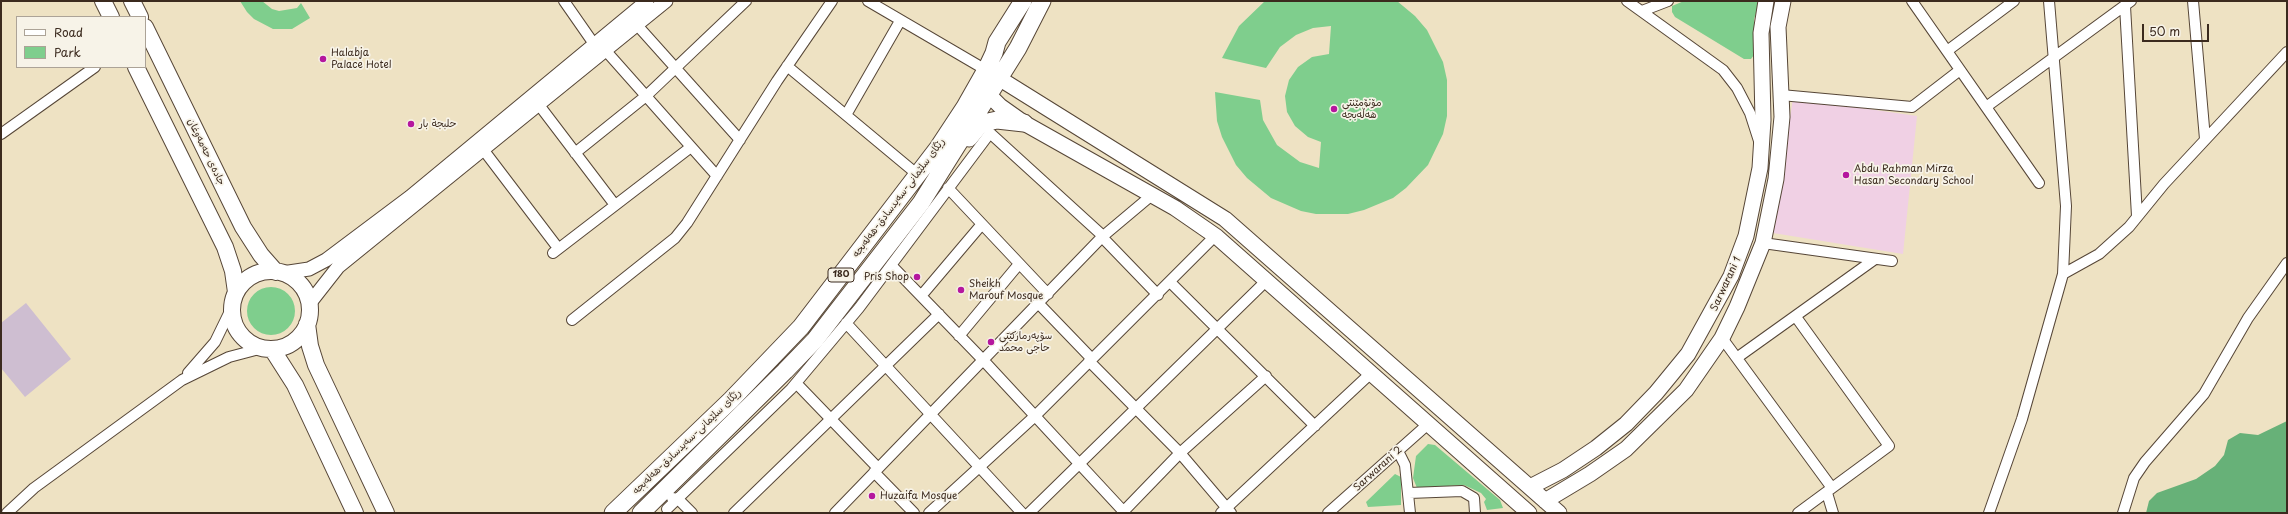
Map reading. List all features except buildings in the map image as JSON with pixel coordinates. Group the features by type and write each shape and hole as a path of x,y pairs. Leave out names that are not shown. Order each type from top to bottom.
{"highway":[{"name":"رێگای سلێمانی-سەیدسادق-هەلەبجە","path":"613,513 730,400 800,327 918,175 988,72 997,42 1037,3"},
{"name":"180","path":"988,95 988,72 1018,48 1037,3"},
{"name":"رێگای سلێمانی-سەیدسادق-هەلەبجە","path":"641,513 665,507 815,340 930,189 988,95"},
{"path":"930,189 945,173 979,126 997,120 1024,123"}],"main road":[{"path":"103,1 110,16"},
{"path":"132,1 140,16"},
{"name":"Sarwarani 1","path":"1530,487 1563,470 1596,448 1621,428 1651,399 1688,354 1731,276 1750,219 1762,150 1763,89 1761,33 1766,1"},
{"path":"1545,501 1590,474 1626,449 1686,390 1722,338 1748,282 1763,243 1771,207 1781,144 1781,95 1778,27 1783,1"},
{"name":"جادەی حەمەوغان","path":"146,29 243,227 261,255 279,272"},
{"path":"136,68 225,247 233,271 233,318 240,333 252,344 267,349 294,342 302,334 307,324"},
{"path":"988,72 1220,215 1559,513"},
{"path":"988,95 1000,106 1024,123 1152,195 1215,236 1427,425 1529,513"},
{"path":"234,300 244,283 253,276 264,272 279,272 300,285 309,304 307,324 310,346 316,365 386,513"},
{"path":"1731,276 1748,282"},
{"path":"1288,301 1302,287"},
{"path":"267,349 295,385 355,513"}],"street":[{"path":"564,1 594,44"},
{"path":"309,304 338,268 413,200 475,149 594,44 647,1"},
{"path":"475,149 539,105 666,1"},
{"path":"575,153 646,96 746,1"},
{"path":"572,320 675,238 717,176 787,66 832,1"},
{"path":"868,1 988,72"},
{"path":"1628,1 1722,70 1737,88 1750,113 1762,150"},
{"path":"1912,1 2039,183"},
{"path":"1947,51 2014,1"},
{"path":"1988,513 2022,419 2063,274 2066,206 2048,1"},
{"path":"2193,1 2205,139"},
{"path":"1642,11 1662,2"},
{"path":"1986,107 2128,3"},
{"path":"2128,3 2137,216"},
{"path":"846,115 900,21"},
{"path":"637,25 740,140"},
{"path":"606,51 717,176"},
{"path":"2063,274 2099,254 2137,216 2205,139 2287,52"},
{"path":"787,66 918,175"},
{"path":"1,134 94,68"},
{"path":"1781,95 1912,107 1960,70"},
{"path":"539,105 615,205"},
{"path":"665,507 678,499 796,383 846,323 990,133 1103,237 1158,294"},
{"path":"475,149 555,250 691,147"},
{"path":"948,188 1048,294"},
{"path":"835,513 1103,237 1152,195"},
{"path":"279,272 317,265 413,200"},
{"path":"921,296 982,224"},
{"path":"929,513 1035,416 1215,236"},
{"path":"1763,243 1892,261"},
{"path":"1738,357 1796,317 1876,258"},
{"path":"2123,513 2134,478 2145,462 2204,394 2248,318 2287,263"},
{"path":"959,336 1019,264"},
{"path":"891,265 984,361 1123,512 1180,454 1266,376"},
{"path":"1029,513 1266,281"},
{"path":"1170,282 1218,328 1314,426"},
{"path":"182,380 215,342 234,300"},
{"path":"1039,304 1180,454 1226,511 1370,374"},
{"path":"734,513 829,418 939,314"},
{"path":"1796,317 1889,446 1830,491 1798,513"},
{"path":"846,323 930,416 1022,513"},
{"path":"1722,338 1738,357 1830,491 1833,513"},
{"path":"7,513 34,488 182,380 229,357 267,349"},
{"path":"796,383 914,513"},
{"name":"Sarwarani 2","path":"1334,511 1398,450 1427,425"},
{"path":"1398,450 1405,465 1410,513"},
{"path":"644,484 665,507"},
{"path":"1409,493 1462,490 1474,498 1475,513"},
{"path":"665,507 678,499"},
{"path":"678,499 692,513"}],"shaded area":[{"name":"Abdu Rahman Mirza Hasan Secondary School","path":"1793,98 1917,116 1903,254 1773,233"},
{"path":"26,303 71,359 25,397 1,368 1,323"}],"green space":[{"path":"240,1 262,1 272,9 279,11 297,8 301,3 310,18 292,29 273,29 254,19 247,12"},
{"path":"1265,1 1397,1 1415,16 1427,30 1443,62 1447,80 1447,116 1443,134 1428,165 1406,188 1393,198 1364,210 1348,214 1316,214 1301,211 1271,198 1247,178 1236,165 1222,137 1217,121 1215,92 1260,100 1263,120 1277,145 1300,162 1319,168 1321,142 1308,137 1295,126 1287,112 1285,96 1289,80 1298,67 1312,57 1329,54 1331,26 1313,28 1296,35 1280,47 1266,68 1222,58 1239,26"},
{"path":"1684,1 1760,1 1754,19 1754,55 1751,59 1744,59 1675,17 1672,12 1672,6"},
{"path":"271,287 280,289 288,294 293,302 295,311 293,320 288,328 280,333 271,335 262,333 254,328 249,320 247,311 249,302 254,294 262,289"},
{"path":"2287,421 2287,513 2146,513 2149,501 2157,493 2196,479 2215,466 2224,455 2228,440 2240,433 2258,435"},
{"path":"1428,444 1435,445 1500,500 1503,508 1487,510 1484,502 1486,499 1481,493 1464,485 1417,488 1413,478 1416,456"},
{"path":"1395,474 1401,477 1401,505 1368,507 1366,502"}],"place":[{"name":"Halabja Palace Hotel","path":"323,59"},
{"name":"مۆنۆمێنتی هەڵەبجە","path":"1334,109"},
{"name":"حلبجة بار","path":"411,124"},
{"name":"Abdu Rahman Mirza Hasan Secondary School","path":"1846,175"},
{"name":"Pris Shop","path":"917,277"},
{"name":"Sheikh Marouf Mosque","path":"961,290"},
{"name":"سۆپەرمارکێتی حاجی محمد","path":"991,342"},
{"name":"Huzaifa Mosque","path":"872,496"}]}
